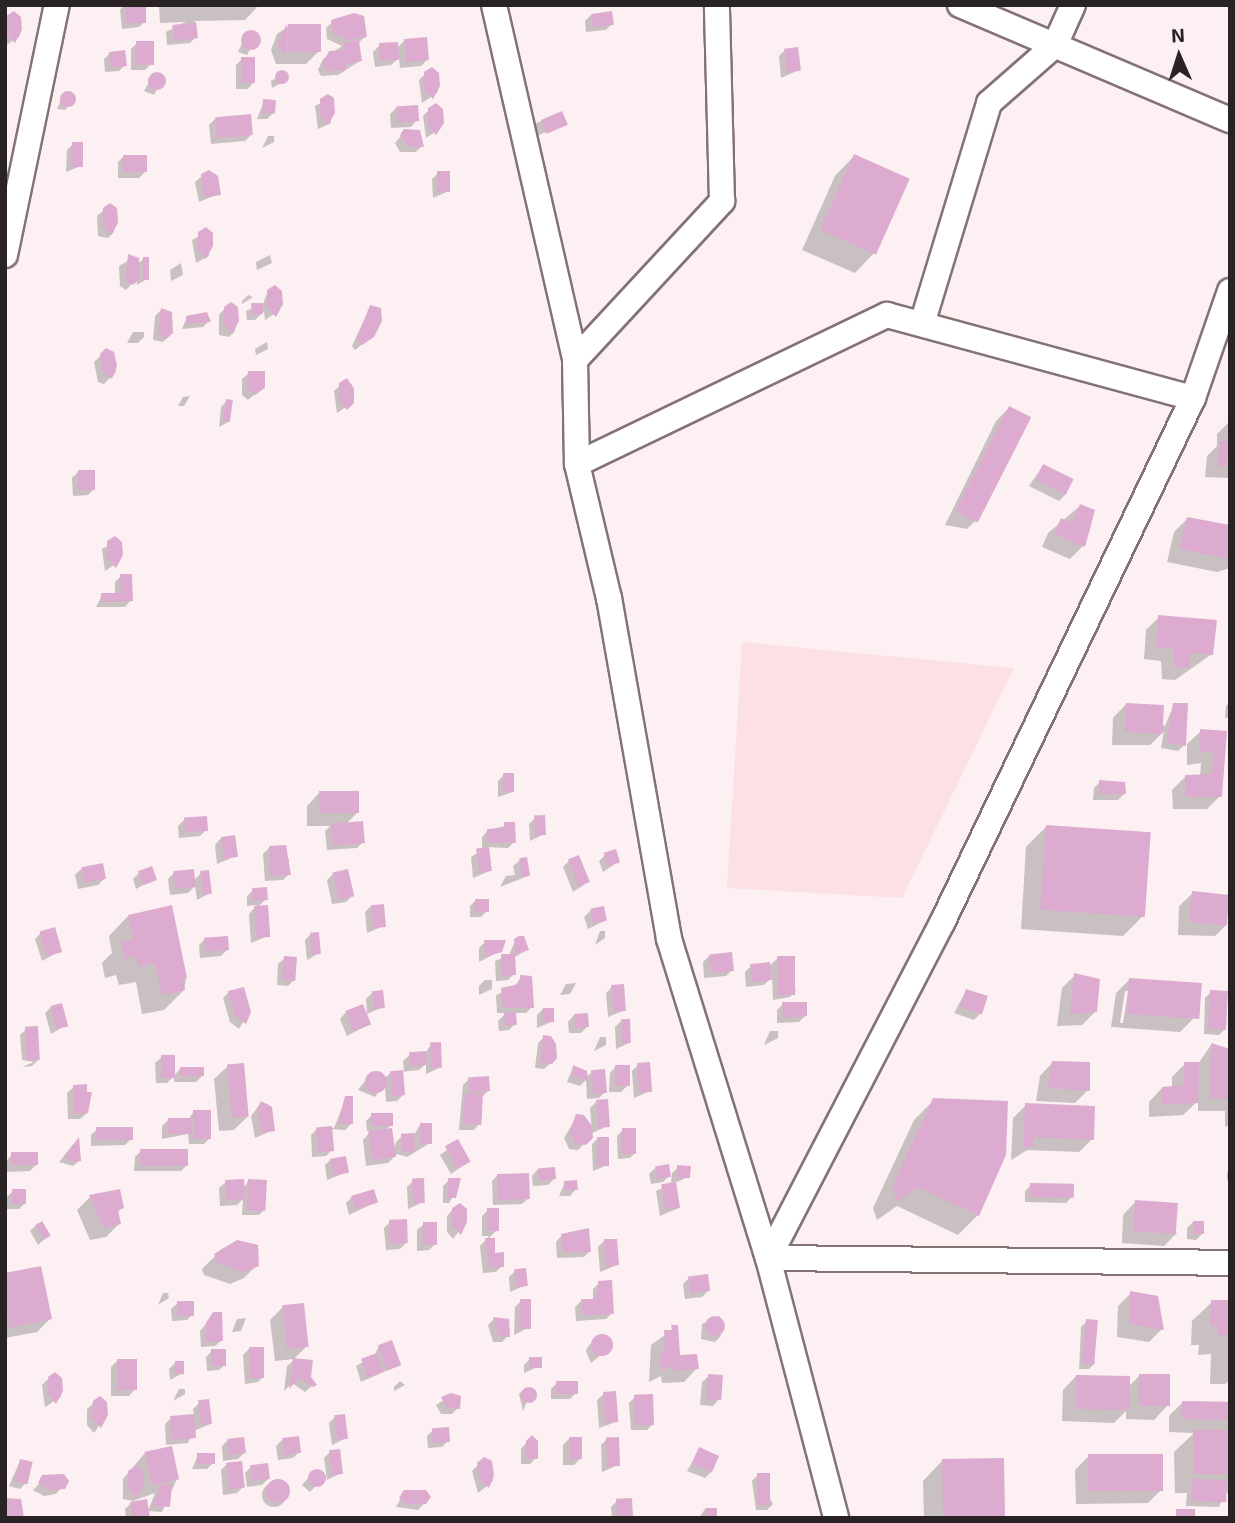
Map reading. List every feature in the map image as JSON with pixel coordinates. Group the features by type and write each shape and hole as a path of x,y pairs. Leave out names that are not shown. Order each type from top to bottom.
{"street":[{"path":"5,255 57,5"},
{"path":"494,5 575,360 577,464 609,598 669,939 768,1258 836,1518"},
{"path":"575,360 722,201 718,5"},
{"path":"960,5 1230,120"},
{"path":"922,324 989,103 1055,45 1073,5"},
{"path":"768,1258 943,923 1193,398 1230,291"},
{"path":"577,464 887,315 1193,398"},
{"path":"768,1258 1230,1263"}],"shaded area":[{"path":"742,642 1014,668 902,898 727,888"}],"building":[{"path":"126,5 146,5 146,23 126,23"},
{"path":"14,11 21,17 22,30 15,43 6,34 6,16"},
{"path":"612,11 614,25 593,28 591,14"},
{"path":"354,13 364,16 367,37 347,40 333,33 331,20"},
{"path":"196,22 198,38 174,41 172,25"},
{"path":"287,24 287,52 282,52 277,44"},
{"path":"288,24 321,24 321,52 288,52"},
{"path":"251,30 258,33 261,40 258,47 251,50 244,47 241,40 244,33"},
{"path":"427,37 429,60 406,62 404,39"},
{"path":"359,40 362,61 345,64 346,70 327,71 323,63 329,51 344,50 343,43"},
{"path":"136,41 154,41 154,65 136,65"},
{"path":"398,42 399,60 380,61 379,43"},
{"path":"798,47 801,71 787,73 784,49"},
{"path":"125,50 127,66 111,68 109,52"},
{"path":"241,57 255,57 255,83 241,83"},
{"path":"432,67 439,73 440,86 433,99 424,90 424,72"},
{"path":"282,70 287,72 287,82 282,84 277,82 275,77 277,72"},
{"path":"157,72 163,75 166,81 163,87 157,90 151,87 148,81 151,75"},
{"path":"68,91 76,99 68,107 60,99"},
{"path":"328,94 334,98 335,113 328,125 320,116 320,99"},
{"path":"263,99 276,100 275,114 262,113"},
{"path":"436,103 443,109 444,123 436,135 428,126 428,108"},
{"path":"418,105 419,121 397,122 396,107"},
{"path":"562,111 568,125 547,134 541,120"},
{"path":"251,114 253,135 217,138 215,117"},
{"path":"404,129 420,130 424,147 407,146 400,135"},
{"path":"72,142 83,142 83,167 72,167"},
{"path":"854,154 910,179 876,255 820,230"},
{"path":"123,155 147,155 147,172 123,172"},
{"path":"209,170 218,176 221,195 204,197 201,174"},
{"path":"437,171 450,171 450,192 437,192"},
{"path":"110,203 117,208 118,223 111,235 103,226 103,208"},
{"path":"206,227 213,233 213,246 206,259 198,249 198,232"},
{"path":"128,254 139,258 140,279 133,285 125,280"},
{"path":"143,257 149,257 149,280 143,280"},
{"path":"275,285 282,291 283,304 276,317 267,307 267,290"},
{"path":"231,302 238,307 239,321 232,334 224,324 224,307"},
{"path":"251,303 263,303 263,314 252,315"},
{"path":"370,305 381,308 382,321 374,337 362,345 357,339"},
{"path":"161,308 172,312 173,333 166,339 158,334"},
{"path":"207,312 211,322 187,324 186,316"},
{"path":"106,348 114,352 117,366 112,379 102,371 100,354"},
{"path":"248,371 265,371 265,388 255,395 247,388"},
{"path":"347,378 354,389 354,403 347,410 339,401 339,383"},
{"path":"226,399 233,400 230,422 223,421"},
{"path":"1009,406 1031,417 978,522 955,511"},
{"path":"1220,441 1230,441 1226,466 1217,466"},
{"path":"1043,464 1074,479 1066,495 1035,480"},
{"path":"78,470 95,470 95,490 78,490"},
{"path":"1080,504 1095,510 1085,547 1054,534 1061,518 1072,523"},
{"path":"1187,517 1230,525 1230,559 1179,549"},
{"path":"115,536 122,542 123,555 116,568 107,559 107,541"},
{"path":"120,574 132,574 133,601 101,602 101,593 121,593"},
{"path":"1158,615 1217,620 1213,655 1190,653 1190,668 1174,667 1174,649 1156,647"},
{"path":"1126,703 1164,705 1162,734 1124,732"},
{"path":"1173,703 1188,703 1186,746 1166,743"},
{"path":"1200,729 1227,731 1222,797 1185,797 1185,775 1212,774 1213,751 1199,753"},
{"path":"503,773 514,773 514,792 503,792"},
{"path":"1099,780 1125,782 1126,794 1099,794"},
{"path":"319,791 359,791 359,813 319,813"},
{"path":"545,815 546,835 535,836 534,816"},
{"path":"207,816 208,831 185,833 184,818"},
{"path":"363,821 365,843 333,846 331,824"},
{"path":"504,822 515,822 516,843 487,842 487,829 504,828"},
{"path":"1046,825 1151,832 1145,917 1040,910"},
{"path":"235,835 238,857 224,859 221,837"},
{"path":"286,845 291,875 270,876 269,846"},
{"path":"489,847 492,871 479,872 476,849"},
{"path":"616,849 620,862 608,866 604,853"},
{"path":"579,855 590,882 579,886 568,859"},
{"path":"527,857 530,876 522,877 519,858"},
{"path":"103,863 106,879 84,883 81,867"},
{"path":"152,866 157,880 143,885 138,871"},
{"path":"194,869 196,887 175,889 173,871"},
{"path":"348,869 354,896 339,900 332,873"},
{"path":"209,870 212,894 203,895 200,871"},
{"path":"267,887 268,900 253,901 252,888"},
{"path":"1192,891 1230,895 1227,926 1189,922"},
{"path":"475,899 489,899 489,912 475,912"},
{"path":"384,904 386,927 373,928 371,905"},
{"path":"172,905 187,978 183,979 185,990 162,995 155,963 138,967 136,956 124,959 121,942 133,939 128,915"},
{"path":"268,905 270,937 256,938 254,906"},
{"path":"604,906 607,921 593,923 590,909"},
{"path":"55,927 62,952 47,956 40,931"},
{"path":"319,932 321,954 312,955 310,933"},
{"path":"228,936 229,950 205,952 204,938"},
{"path":"524,936 529,950 515,954 514,939"},
{"path":"484,940 506,940 502,952 485,957"},
{"path":"732,952 734,971 711,973 709,954"},
{"path":"501,954 515,954 516,975 502,976"},
{"path":"284,956 297,957 295,981 282,980"},
{"path":"777,956 795,956 795,995 777,995"},
{"path":"770,962 772,980 752,982 750,964"},
{"path":"1074,973 1100,979 1097,1012 1070,1014"},
{"path":"520,975 532,976 534,1008 503,1008 501,988 520,984"},
{"path":"1129,978 1202,983 1199,1019 1126,1014"},
{"path":"624,984 626,1011 613,1012 611,985"},
{"path":"244,987 251,1012 246,1024 235,1016 228,991"},
{"path":"966,989 988,996 982,1014 960,1007"},
{"path":"383,990 385,1008 374,1009 372,991"},
{"path":"1210,990 1228,991 1226,1030 1208,1029"},
{"path":"782,1002 807,1002 807,1016 783,1018"},
{"path":"62,1003 68,1026 57,1029 50,1006"},
{"path":"363,1004 371,1024 354,1032 345,1011"},
{"path":"543,1008 554,1008 554,1022 543,1022"},
{"path":"516,1012 517,1025 505,1026 504,1013"},
{"path":"588,1013 589,1027 575,1028 574,1014"},
{"path":"621,1019 630,1019 631,1043 622,1043"},
{"path":"38,1026 40,1060 27,1061 25,1027"},
{"path":"543,1035 551,1036 556,1044 557,1058 552,1064 540,1063"},
{"path":"430,1042 441,1042 442,1068 431,1068"},
{"path":"1211,1043 1230,1049 1230,1099 1210,1098"},
{"path":"426,1051 427,1065 410,1066 409,1052"},
{"path":"161,1055 175,1055 175,1078 161,1078"},
{"path":"1052,1061 1090,1062 1090,1091 1048,1088"},
{"path":"650,1062 652,1092 639,1093 637,1063"},
{"path":"1184,1062 1199,1062 1198,1103 1161,1105 1162,1087 1184,1085"},
{"path":"244,1063 249,1117 232,1118 227,1064"},
{"path":"573,1065 587,1071 588,1081 572,1076"},
{"path":"615,1065 630,1065 630,1086 615,1086"},
{"path":"180,1067 204,1067 204,1076 180,1076"},
{"path":"605,1069 607,1093 593,1094 591,1070"},
{"path":"403,1070 405,1095 392,1096 390,1071"},
{"path":"376,1071 384,1074 387,1082 384,1090 376,1093 368,1090 365,1082 368,1074"},
{"path":"489,1076 490,1091 469,1092 468,1077"},
{"path":"87,1084 87,1092 92,1092 88,1113 74,1114 73,1085"},
{"path":"465,1093 483,1094 481,1125 463,1124"},
{"path":"345,1096 353,1096 353,1124 338,1124"},
{"path":"933,1098 1008,1101 1006,1155 979,1216 918,1187 897,1202 892,1187"},
{"path":"608,1099 610,1127 598,1128 596,1100"},
{"path":"261,1101 272,1107 275,1131 261,1133 257,1109"},
{"path":"1025,1103 1095,1106 1094,1140 1033,1137 1033,1146 1023,1148"},
{"path":"193,1110 211,1110 211,1139 193,1139"},
{"path":"371,1113 393,1113 393,1126 371,1126"},
{"path":"576,1114 584,1115 592,1126 593,1138 586,1145 575,1143 570,1131"},
{"path":"168,1118 192,1118 192,1134 168,1134"},
{"path":"420,1123 432,1123 432,1144 420,1144"},
{"path":"332,1126 334,1151 318,1152 316,1127"},
{"path":"96,1127 133,1127 133,1140 96,1140"},
{"path":"392,1128 396,1157 372,1160 368,1131"},
{"path":"622,1128 636,1128 636,1154 622,1154"},
{"path":"414,1133 415,1151 402,1152 401,1134"},
{"path":"79,1137 81,1161 73,1162 64,1156"},
{"path":"597,1137 609,1137 609,1166 597,1166"},
{"path":"458,1139 471,1162 457,1169 445,1146"},
{"path":"140,1149 188,1149 188,1166 140,1166"},
{"path":"11,1152 38,1152 38,1165 11,1165"},
{"path":"346,1156 349,1173 333,1176 330,1159"},
{"path":"669,1164 671,1177 657,1179 655,1166"},
{"path":"677,1165 691,1166 690,1178 677,1178"},
{"path":"555,1167 556,1179 539,1180 538,1168"},
{"path":"529,1173 530,1199 498,1200 497,1174"},
{"path":"412,1178 424,1178 425,1203 413,1203"},
{"path":"448,1178 461,1178 456,1198 448,1198"},
{"path":"244,1179 245,1199 226,1200 225,1180"},
{"path":"248,1179 267,1180 265,1211 246,1210"},
{"path":"577,1180 578,1190 564,1190 564,1181"},
{"path":"676,1182 680,1208 665,1210 661,1184"},
{"path":"1030,1183 1074,1184 1074,1198 1030,1197"},
{"path":"12,1189 26,1189 26,1204 12,1204"},
{"path":"120,1189 124,1208 118,1210 121,1224 103,1228 89,1195"},
{"path":"374,1189 378,1202 355,1209 351,1196"},
{"path":"1135,1200 1178,1203 1176,1234 1133,1231"},
{"path":"460,1203 467,1209 467,1222 461,1235 452,1225 452,1208"},
{"path":"487,1208 499,1208 499,1231 487,1231"},
{"path":"407,1219 408,1243 390,1244 389,1220"},
{"path":"42,1221 51,1236 44,1240 35,1225"},
{"path":"1193,1221 1204,1221 1204,1234 1193,1234"},
{"path":"423,1222 437,1222 437,1245 423,1245"},
{"path":"589,1228 591,1252 563,1252 561,1234"},
{"path":"485,1238 495,1238 495,1253 504,1252 504,1267 489,1267"},
{"path":"604,1239 617,1239 619,1265 605,1267"},
{"path":"237,1240 258,1245 259,1266 244,1272 217,1262 214,1254"},
{"path":"41,1266 52,1319 9,1328 5,1273"},
{"path":"526,1268 528,1286 516,1287 514,1269"},
{"path":"708,1274 710,1291 690,1293 688,1276"},
{"path":"612,1280 614,1314 582,1315 581,1299 593,1299 598,1293 598,1281"},
{"path":"1130,1291 1158,1296 1164,1330 1129,1324"},
{"path":"520,1299 531,1299 531,1329 520,1329"},
{"path":"1211,1300 1230,1300 1230,1335 1217,1335 1218,1326 1210,1326"},
{"path":"177,1301 194,1301 194,1316 177,1316"},
{"path":"304,1303 309,1347 287,1349 282,1305"},
{"path":"213,1312 222,1312 223,1341 206,1342 206,1323"},
{"path":"711,1316 719,1316 725,1326 719,1336 711,1336 705,1330 705,1322"},
{"path":"493,1317 509,1319 510,1337 498,1336"},
{"path":"1086,1319 1098,1320 1094,1365 1082,1364"},
{"path":"671,1325 678,1325 680,1355 697,1354 699,1369 674,1371 674,1365 662,1371 659,1357 665,1347 664,1330 672,1330"},
{"path":"602,1334 610,1337 613,1345 610,1353 602,1356 594,1353 591,1345 594,1337"},
{"path":"392,1340 401,1365 387,1371 378,1345"},
{"path":"249,1347 264,1347 264,1378 249,1378"},
{"path":"211,1349 226,1349 226,1366 211,1366"},
{"path":"377,1353 384,1372 368,1378 361,1359"},
{"path":"529,1357 542,1357 542,1368 529,1368"},
{"path":"293,1358 313,1360 311,1377 317,1385 313,1387 299,1378 289,1389"},
{"path":"117,1359 137,1359 137,1390 117,1390"},
{"path":"175,1361 184,1361 184,1374 175,1374"},
{"path":"55,1372 62,1378 63,1391 56,1404 48,1394 48,1377"},
{"path":"708,1374 723,1375 721,1400 706,1399"},
{"path":"1139,1374 1170,1374 1170,1406 1139,1406"},
{"path":"1076,1375 1130,1376 1129,1410 1075,1409"},
{"path":"556,1381 578,1381 578,1394 556,1394"},
{"path":"529,1387 537,1395 529,1403 521,1395"},
{"path":"616,1391 618,1422 605,1423 603,1392"},
{"path":"451,1393 461,1396 460,1409 447,1408 441,1397"},
{"path":"653,1394 654,1425 635,1426 634,1395"},
{"path":"100,1396 107,1402 108,1415 101,1428 92,1419 93,1401"},
{"path":"209,1399 212,1424 201,1425 198,1400"},
{"path":"1182,1401 1230,1402 1230,1420 1182,1419"},
{"path":"194,1414 196,1438 172,1440 170,1416"},
{"path":"345,1414 348,1439 337,1440 334,1415"},
{"path":"449,1427 450,1442 433,1443 432,1428"},
{"path":"1193,1430 1230,1430 1230,1474 1193,1474"},
{"path":"532,1435 538,1441 538,1459 526,1458 526,1441"},
{"path":"299,1436 301,1453 284,1455 282,1438"},
{"path":"244,1437 246,1453 229,1455 227,1439"},
{"path":"569,1437 582,1437 582,1459 569,1459"},
{"path":"606,1437 619,1437 620,1466 607,1466"},
{"path":"172,1446 179,1479 152,1485 145,1452"},
{"path":"699,1447 719,1456 712,1472 692,1463"},
{"path":"340,1449 343,1474 332,1475 329,1450"},
{"path":"197,1453 215,1453 215,1464 197,1464"},
{"path":"1088,1454 1163,1454 1163,1491 1088,1491"},
{"path":"484,1457 492,1461 494,1475 489,1488 480,1481 477,1463"},
{"path":"1004,1458 1005,1518 943,1518 942,1459"},
{"path":"20,1459 33,1462 27,1484 15,1481"},
{"path":"242,1461 245,1488 229,1490 226,1463"},
{"path":"268,1463 270,1479 252,1481 250,1465"},
{"path":"136,1466 143,1471 144,1485 136,1498 128,1488 128,1471"},
{"path":"313,1469 321,1469 326,1478 324,1485 313,1487 308,1482 308,1474"},
{"path":"757,1473 770,1473 770,1505 757,1505"},
{"path":"64,1474 69,1481 65,1489 50,1490 38,1483 42,1475"},
{"path":"278,1479 287,1482 290,1491 287,1500 278,1503 269,1500 266,1491 269,1482"},
{"path":"1192,1479 1227,1480 1226,1502 1191,1501"},
{"path":"161,1484 172,1485 170,1507 153,1506"},
{"path":"404,1490 426,1490 431,1497 426,1504 405,1504 399,1498"},
{"path":"5,1498 21,1499 24,1518 5,1518"},
{"path":"632,1498 633,1518 617,1518 616,1499"},
{"path":"147,1499 150,1518 133,1518 130,1502"},
{"path":"705,1508 717,1508 717,1518 705,1518"},
{"path":"1176,1509 1195,1509 1195,1518 1176,1518"}]}
